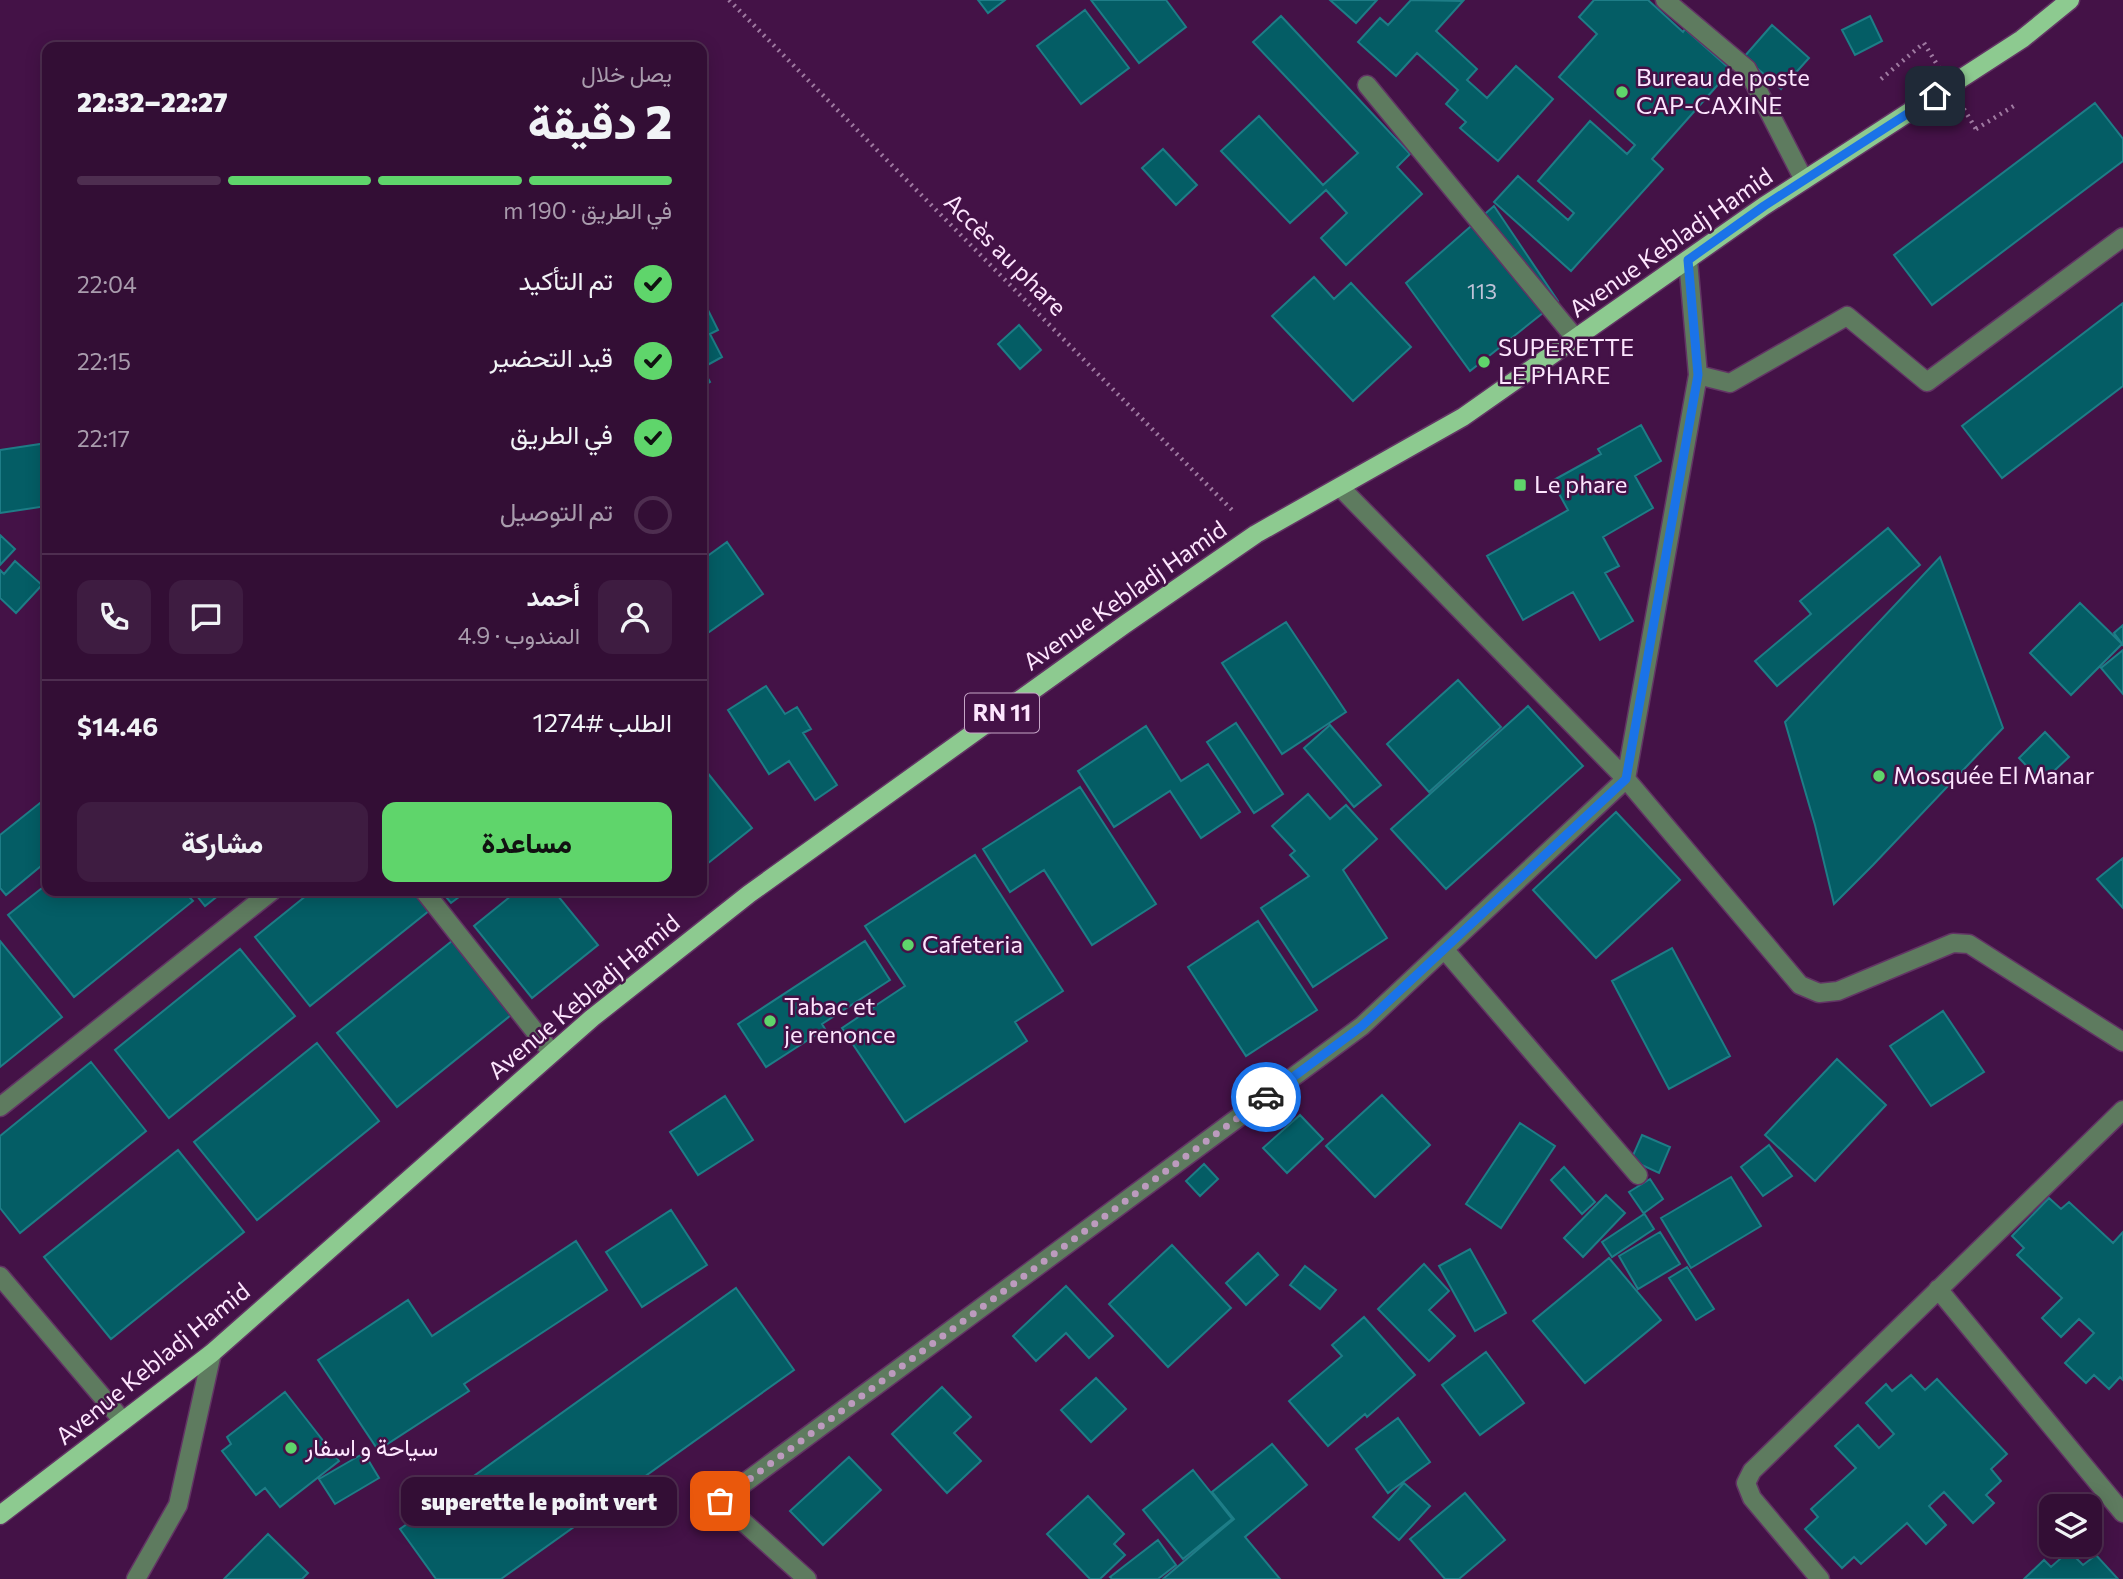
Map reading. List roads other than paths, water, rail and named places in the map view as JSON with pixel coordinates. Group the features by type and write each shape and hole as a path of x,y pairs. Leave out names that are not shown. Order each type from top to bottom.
{"main road":[{"name":"Avenue Kebladj Hamid","path":"0,1515 212,1353 592,1017 749,894 1124,625 1256,534 1463,417 1804,180 2022,39 2070,0"}],"street":[{"path":"1665,0 1747,69 1804,180"},
{"path":"1367,85 1576,339"},
{"path":"1698,375 1730,383 1847,316 1927,382 2123,237"},
{"path":"807,1579 720,1501 1362,1026 1626,779 1698,375 1688,260"},
{"path":"1340,487 1626,779 1800,985 1819,993 1838,991 1953,943 1969,944 2123,1042"},
{"path":"0,1107 266,896"},
{"path":"428,896 552,1053"},
{"path":"1444,949 1639,1175"},
{"path":"1820,1579 1752,1498 1746,1483 1752,1471 2123,1110"},
{"path":"0,1276 123,1421"},
{"path":"1938,1289 2123,1513"},
{"path":"136,1579 178,1505 212,1353"}],"place":[{"name":"Bureau de poste CAP-CAXINE","path":"1622,92"},
{"name":"SUPERETTE LE PHARE","path":"1484,362"},
{"name":"Le phare","path":"1520,485"},
{"name":"Mosquée El Manar","path":"1879,776"},
{"name":"Cafeteria","path":"908,945"},
{"name":"Tabac et je renonce","path":"770,1021"},
{"name":"سياحة و اسفار","path":"291,1448"},
{"name":"superette le point vert","path":"720,1501"}]}
